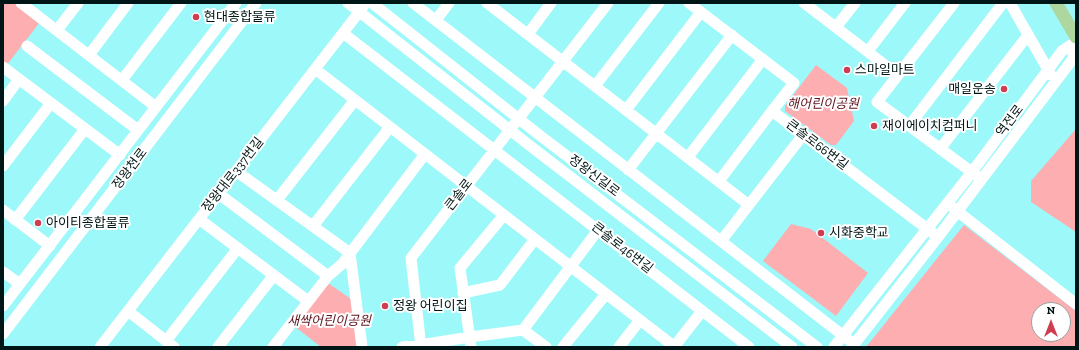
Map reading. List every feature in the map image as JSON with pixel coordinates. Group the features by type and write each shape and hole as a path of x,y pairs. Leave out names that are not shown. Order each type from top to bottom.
{"main road":[{"path":"1056,3 1076,37"}],"street":[{"path":"57,30 78,3"},
{"path":"88,55 128,3"},
{"path":"122,80 181,3"},
{"name":"정왕천로","path":"3,334 256,3"},
{"name":"정왕신길로","path":"348,3 535,150 792,347"},
{"name":"정왕대로337번길","path":"101,347 366,3"},
{"name":"정왕신길로","path":"372,3 817,347"},
{"path":"412,3 843,335 853,345"},
{"path":"436,20 449,3"},
{"path":"528,34 551,3"},
{"name":"큰솔로","path":"421,346 411,258 608,3"},
{"path":"595,86 659,3"},
{"path":"689,3 794,83 718,181"},
{"path":"805,3 898,75"},
{"path":"836,27 855,3"},
{"path":"868,52 905,3"},
{"path":"954,3 877,102 982,180"},
{"path":"909,126 1003,3"},
{"path":"1010,3 1055,82"},
{"path":"25,4 156,107"},
{"name":"정왕천로","path":"3,306 234,4"},
{"path":"495,5 528,34 750,205"},
{"path":"626,110 701,12"},
{"name":"큰솔로46번길","path":"343,33 749,347"},
{"path":"940,149 1028,35"},
{"path":"628,170 732,36"},
{"name":"역전로","path":"834,347 972,172 1049,71 1062,51 1076,42"},
{"name":"정왕천로","path":"27,46 138,130"},
{"name":"역전로","path":"853,345 982,180 1072,60 1076,47"},
{"path":"688,157 763,59"},
{"path":"3,67 120,155"},
{"path":"315,69 674,347 702,311"},
{"path":"3,101 19,79"},
{"path":"277,200 355,100"},
{"path":"3,166 51,103"},
{"name":"큰솔로66번길","path":"772,111 938,237"},
{"path":"313,226 390,126"},
{"path":"15,220 85,129"},
{"path":"721,241 803,135"},
{"path":"273,347 328,276 342,264 425,154"},
{"path":"236,171 350,253 362,347"},
{"path":"219,194 328,276"},
{"path":"947,204 1076,304"},
{"path":"3,210 50,246"},
{"path":"470,342 460,268 504,215"},
{"path":"199,219 308,301"},
{"path":"402,347 470,342 523,330 598,230"},
{"path":"463,294 500,285 535,239"},
{"path":"128,311 170,344 238,248"},
{"path":"3,272 20,284"},
{"path":"218,347 274,275"},
{"path":"563,347 606,294"},
{"path":"619,347 640,320"},
{"path":"523,330 546,347"}],"green space":[{"path":"3,3 14,3 40,22 6,66 3,63"},
{"name":"해어린이공원","path":"816,65 847,88 854,121 836,145 831,145 785,111 785,106"},
{"path":"1076,129 1076,232 1031,202 1031,181"},
{"path":"791,224 811,229 868,273 836,316 763,261"},
{"path":"964,225 1064,302 1031,302 1031,342 1071,342 1071,307 1076,311 1076,347 866,347"},
{"name":"새싹어린이공원","path":"328,283 351,299 357,347 321,347 294,326"}],"place":[{"name":"현대종합물류","path":"196,17"},
{"name":"스마일마트","path":"847,70"},
{"name":"매일운송","path":"1004,89"},
{"name":"재이에이치컴퍼니","path":"874,126"},
{"name":"아이티종합물류","path":"38,223"},
{"name":"시화중학교","path":"821,233"},
{"name":"정왕 어린이집","path":"385,306"}]}
